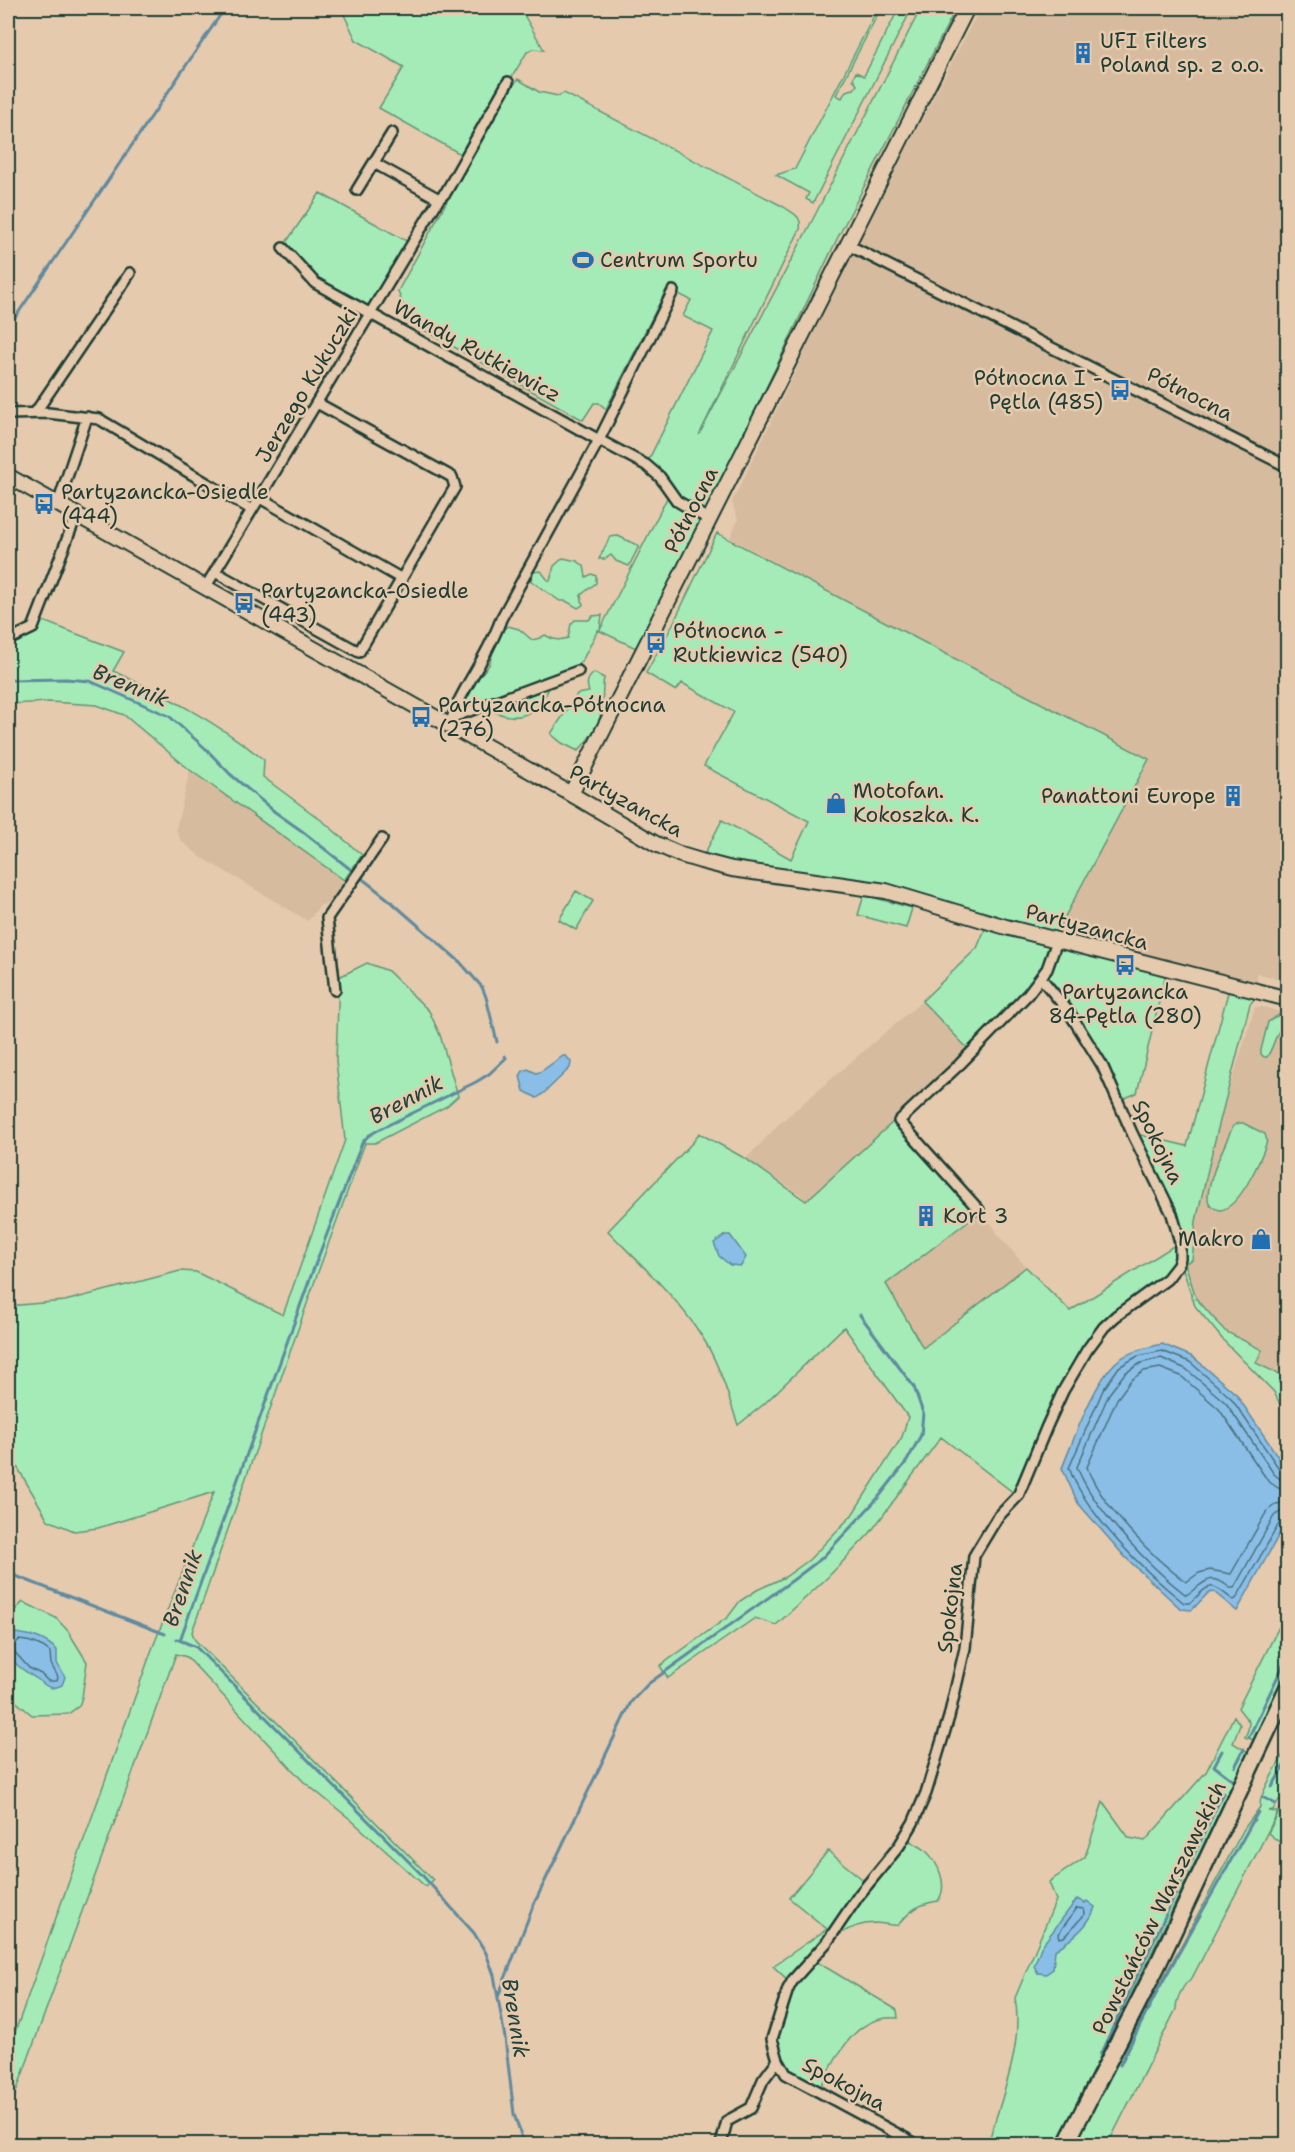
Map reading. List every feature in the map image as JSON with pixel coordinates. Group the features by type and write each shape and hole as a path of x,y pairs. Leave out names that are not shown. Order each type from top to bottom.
{"main road":[{"name":"Północna","path":"571,794 967,8"},
{"name":"Partyzancka","path":"8,476 205,588 451,721 656,844 688,858 732,869 886,891 1057,941 1287,999"},
{"name":"Powstańców Warszawskich","path":"1066,2145 1157,1966 1287,1687"}],"street":[{"name":"Jerzego Kukuczki","path":"205,588 439,199 446,192 508,82"},
{"path":"357,190 392,133"},
{"path":"374,163 439,199"},
{"name":"Północna","path":"848,245 1287,467"},
{"name":"Wandy Rutkiewicz","path":"283,248 315,283 646,465 660,477 674,498 682,505 710,520"},
{"path":"35,413 129,273"},
{"path":"451,721 457,704 496,633 501,619 599,440 673,291"},
{"path":"215,572 359,652 455,487 452,477 317,403"},
{"path":"8,414 35,413 99,419 252,510"},
{"path":"58,504 87,417"},
{"path":"260,498 402,579"},
{"path":"8,640 33,628 76,516"},
{"path":"451,721 578,671"},
{"path":"335,990 327,918 382,839"},
{"path":"979,1210 899,1120 987,1038 1041,978 1047,969 1057,941"},
{"name":"Spokojna","path":"916,2145 786,2074 778,2060 772,2039 793,1980 827,1942 859,1895 899,1846 914,1823 926,1793 949,1717 965,1648 974,1556 997,1518 1018,1496 1063,1391 1087,1350 1104,1327 1167,1279 1178,1266 1180,1258 1180,1242 1172,1214 1102,1065 1078,1026 1041,978"},
{"path":"721,2145 728,2121 751,2108 763,2080 778,2060"}],"shaded area":[{"path":"980,8 1287,8 1287,981 1256,973 1260,992 1053,939 1148,759 730,538 738,520 732,502 855,248"},
{"path":"190,770 344,880 330,904 321,905 308,921 201,857 181,841 176,829"},
{"path":"922,1001 972,1053 899,1121 893,1122 806,1201 801,1195 746,1159 779,1124"},
{"path":"1255,1007 1287,1014 1287,1419 1274,1392 1224,1341 1195,1306 1183,1269 1185,1263 1192,1260 1196,1221 1213,1148"},
{"path":"979,1210 1026,1267 923,1349 886,1284 977,1214"}],"green space":[{"path":"341,8 520,8 544,50 533,49 527,52 464,156 379,108 404,67 356,40"},
{"path":"878,8 881,8 836,95 842,98 846,91 854,89 857,85 853,79 856,72 864,76 899,8 912,8 813,203 806,199 809,193 776,175 795,169"},
{"name":"Centrum Sportu","path":"921,8 956,8 837,239 706,514 638,649 598,630 583,659 572,670 459,711 473,684 489,665 496,643 508,626 519,629 532,640 545,635 561,640 568,638 571,624 575,620 589,620 592,616 602,615 600,630 670,492 646,465 713,331 683,316 691,300 667,288 606,409 599,403 594,403 583,420 408,321 398,291 485,131 513,86 518,79 539,92 558,96 564,93 784,207 800,221 800,229 699,435"},
{"path":"320,193 412,244 371,313 315,283 283,247"},
{"path":"717,533 1149,759 1053,939 1167,969 1137,1093 1118,1101 1102,1065 1041,979 972,1053 922,1001 977,948 988,922 886,891 701,861 722,820 791,859 809,821 704,766 734,712 682,683 676,691 646,673 671,628"},
{"path":"618,536 639,546 629,566 616,561 611,555 605,559 599,559 610,537"},
{"path":"563,558 577,561 584,566 586,577 592,574 596,576 596,583 581,595 583,605 578,608 566,601 560,601 531,581 533,572 541,571 550,581 554,566"},
{"path":"37,621 43,621 124,652 113,671 191,711 264,760 263,777 325,823 362,855 344,880 190,770 124,715 97,705 50,702 8,704 8,640"},
{"path":"594,673 604,678 601,714 593,731 578,751 551,734 577,694 589,692 588,681"},
{"path":"549,688 540,704 528,714 513,716 495,712 516,701 518,696"},
{"path":"576,891 593,901 576,930 559,920"},
{"path":"864,895 912,908 906,928 858,915"},
{"path":"367,963 388,971 429,1011 440,1035 458,1096 447,1106 375,1143 365,1143 192,1632 195,1640 433,1880 426,1887 350,1819 303,1781 187,1657 176,1654 8,2114 8,2052 151,1652 214,1492 98,1528 74,1531 48,1520 8,1451 8,1306 65,1301 180,1271 196,1272 283,1315 345,1140 336,1061 339,977"},
{"path":"1230,985 1260,992 1250,1004 1196,1221 1192,1260 1185,1263 1196,1298 1225,1331 1262,1350 1256,1363 1287,1378 1287,1419 1274,1392 1224,1341 1195,1306 1183,1269 1184,1263 1143,1296 1087,1350 1018,1496 941,1437 870,1533 828,1577 776,1625 755,1618 668,1678 660,1666 728,1617 740,1601 785,1577 809,1560 852,1515 902,1437 908,1417 844,1327 764,1404 738,1425 718,1367 701,1335 669,1294 608,1231 699,1133 746,1159 806,1201 893,1122 899,1121 977,1214 886,1284 923,1348 1026,1267 1070,1311 1180,1242 1132,1133 1187,1146"},
{"path":"1279,1015 1287,1017 1287,1022 1281,1028 1267,1057 1264,1057 1261,1050 1268,1022"},
{"path":"1239,1123 1265,1134 1267,1141 1249,1182 1235,1201 1220,1210 1209,1203 1208,1190 1233,1126"},
{"path":"23,1602 56,1618 68,1631 87,1662 79,1706 68,1714 32,1715 8,1695 8,1617"},
{"path":"1287,1611 1287,1668 1254,1740 1245,1737 1249,1722 1238,1708"},
{"path":"1234,1716 1240,1725 1233,1743 1248,1752 1101,2058 1116,2066 1244,1829 1260,1807 1266,1786 1287,1748 1287,1793 1283,1802 1279,1800 1273,1810 1268,1811 1278,1812 1192,1978 1181,1992 1176,2009 1108,2144 988,2144 1014,2053 1017,2016 1015,1998 1056,1900 1049,1882 1085,1857 1103,1802 1129,1838 1145,1841 1206,1772"},
{"path":"1287,1797 1287,1841 1282,1844 1268,1833"},
{"path":"904,1838 923,1848 938,1867 942,1881 941,1895 938,1901 915,1908 898,1925 874,1923 847,1930 832,1940 812,1959 897,2010 898,2018 882,2018 858,2030 840,2053 818,2091 786,2074 774,2049 783,2001 791,1983 773,1966 827,1929 789,1898 828,1851 868,1884"}],"water":[{"path":"563,1056 571,1062 570,1068 544,1093 537,1098 524,1091 520,1076 523,1071 528,1069 536,1073 540,1072"},
{"path":"725,1235 730,1235 746,1257 741,1266 730,1265 719,1256 714,1243"},
{"path":"1162,1344 1193,1357 1236,1394 1287,1470 1287,1520 1237,1611 1214,1592 1208,1593 1192,1610 1181,1609 1125,1557 1078,1503 1062,1468 1085,1412 1099,1385 1115,1363 1137,1350"},
{"path":"15,1633 38,1638 57,1650 57,1663 65,1677 62,1685 54,1688 48,1687 17,1665 11,1656 8,1643"},
{"path":"1077,1899 1085,1903 1087,1901 1095,1907 1093,1914 1079,1931 1055,1950 1053,1969 1046,1974 1038,1973 1034,1966 1041,1947"}],"waterway":[{"path":"8,328 225,8"},
{"name":"Brennik","path":"8,680 90,681 169,716 230,774 275,812 388,899 460,962 482,987 497,1042"},
{"name":"Brennik","path":"180,1640 312,1273 362,1143 368,1136 380,1129 476,1082 489,1074 506,1058 505,1056"},
{"path":"498,1997 533,1906 631,1702 648,1684 822,1558 878,1498 907,1461 921,1435 923,1413 914,1387 860,1315"},
{"path":"8,1573 165,1634"},
{"name":"Brennik","path":"177,1639 196,1647 423,1876 474,1933 486,1953 494,1975 505,2038 514,2114 524,2144"},
{"path":"1249,1737 1288,1655"},
{"path":"1235,1767 1244,1749"},
{"path":"1222,1751 1214,1766 1234,1781"},
{"path":"1272,1787 1288,1759"},
{"path":"1100,2055 1223,1793"},
{"path":"1262,1797 1276,1804"},
{"path":"1120,2065 1158,1990 1258,1812"}],"place":[{"name":"UFI Filters Poland sp. z o.o.","path":"1083,53"},
{"name":"Centrum Sportu","path":"583,260"},
{"name":"Północna I - Pętla (485)","path":"1120,390"},
{"name":"Partyzancka-Osiedle (444)","path":"44,504"},
{"name":"Partyzancka-Osiedle (443)","path":"244,603"},
{"name":"Północna - Rutkiewicz (540)","path":"656,643"},
{"name":"Partyzancka-Północna (276)","path":"421,717"},
{"name":"Panattoni Europe","path":"1233,796"},
{"name":"Motofan. Kokoszka. K.","path":"836,803"},
{"name":"Partyzancka 84-Pętla (280)","path":"1125,965"},
{"name":"Kort 3","path":"926,1216"},
{"name":"Makro","path":"1261,1239"}]}
